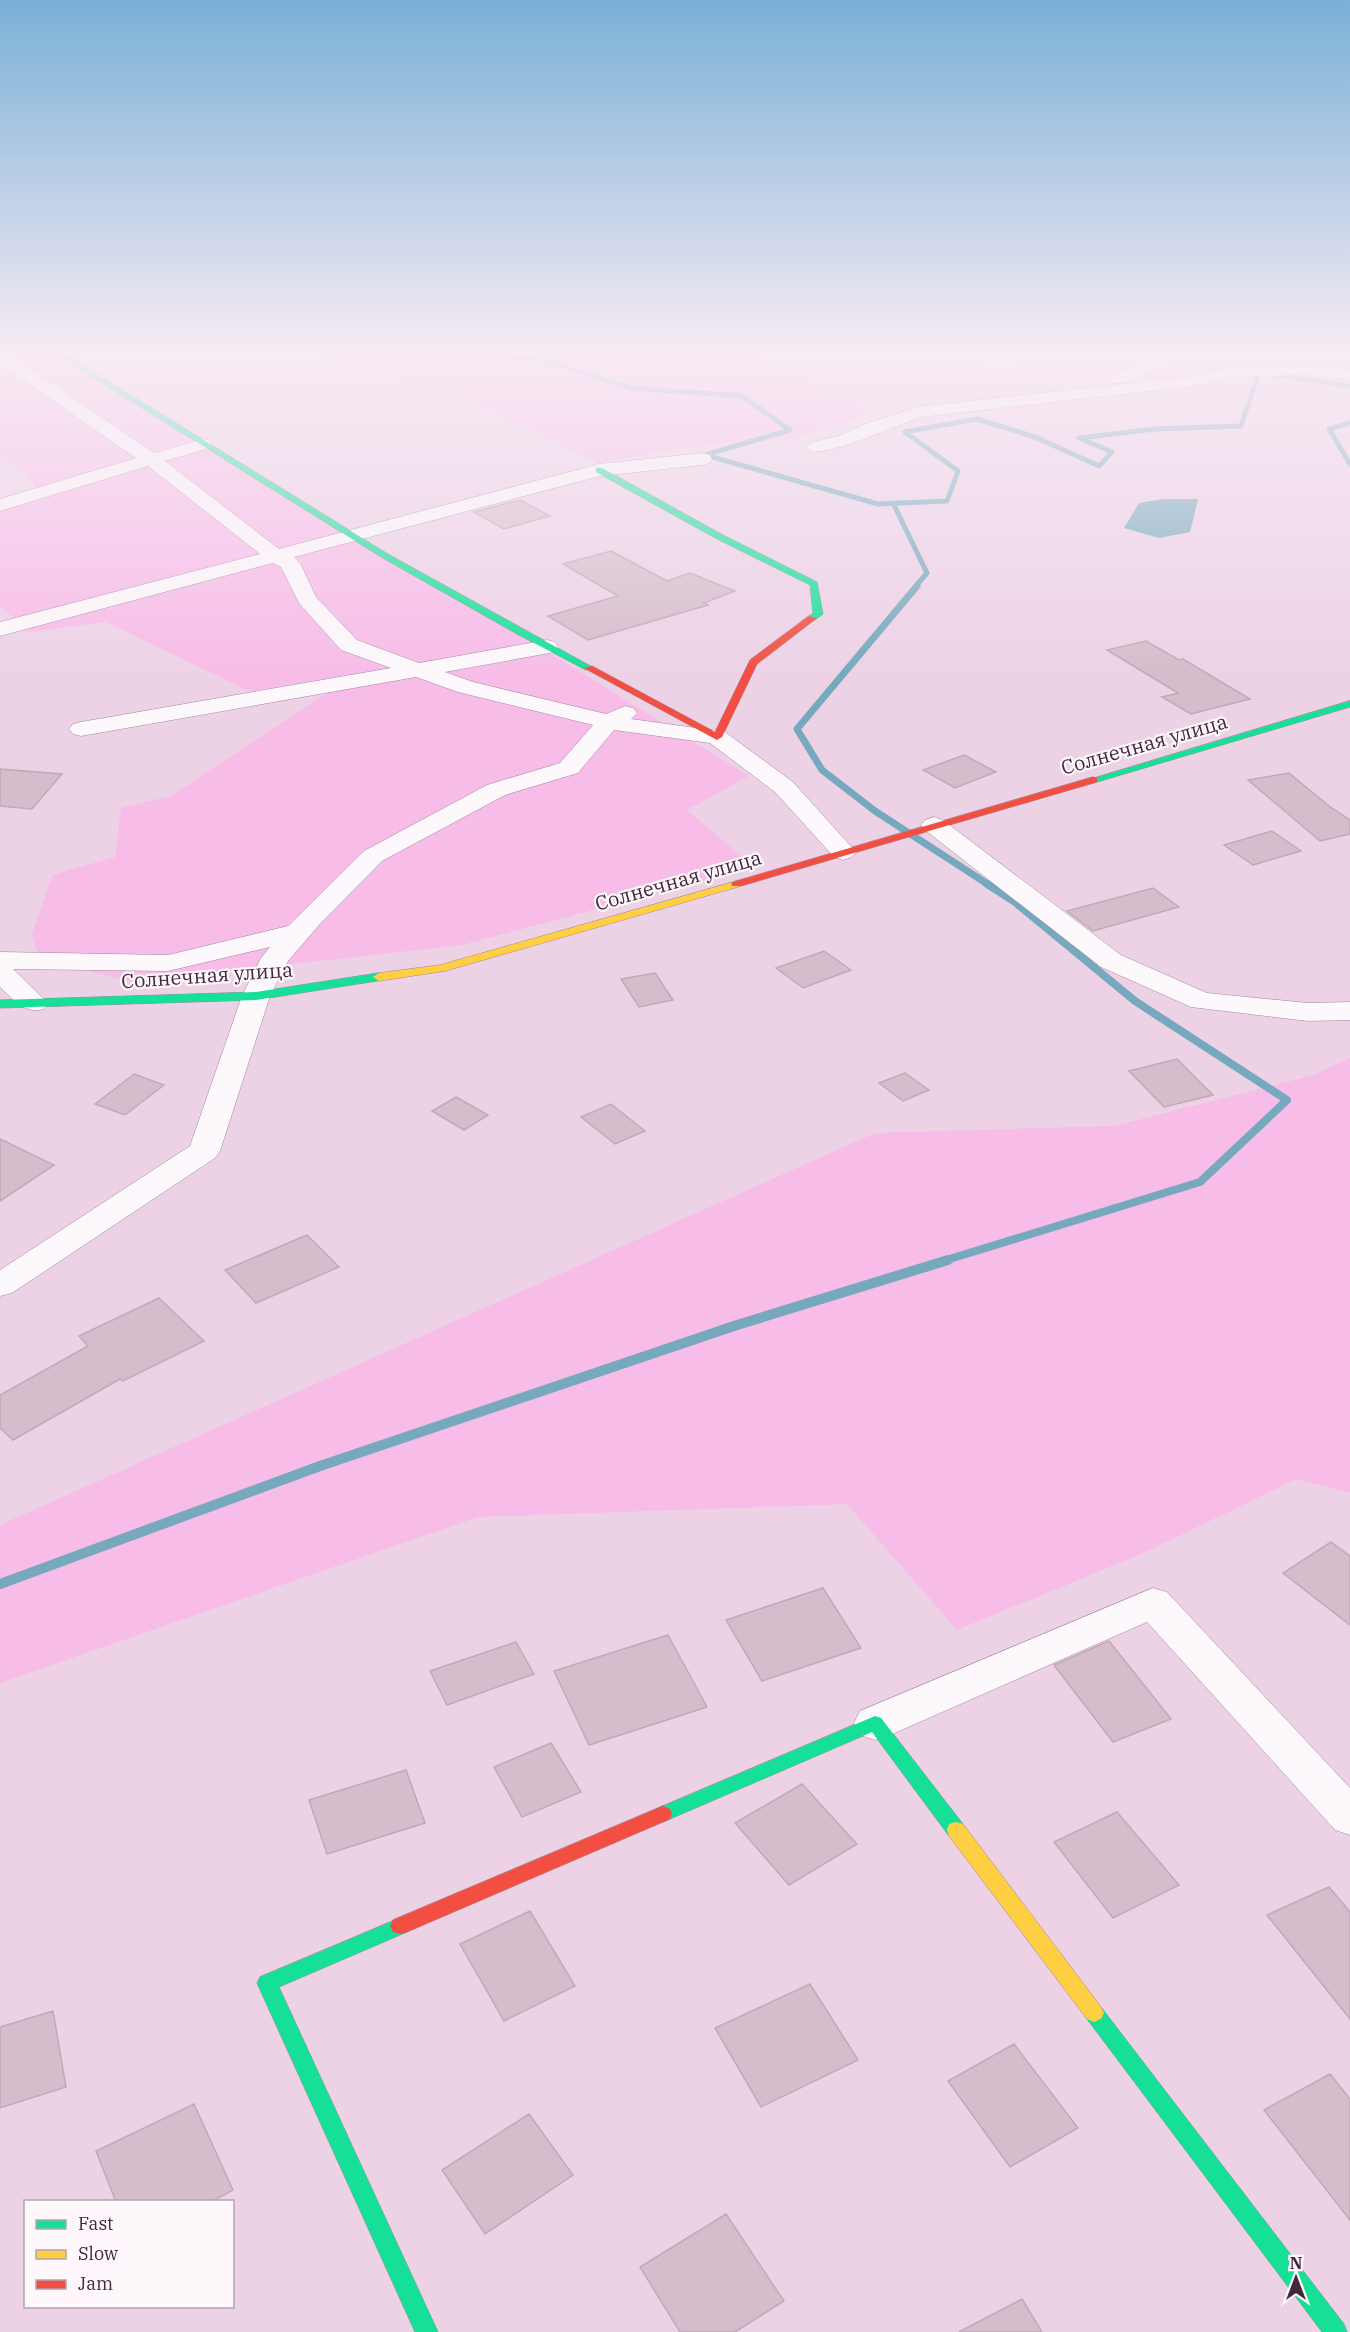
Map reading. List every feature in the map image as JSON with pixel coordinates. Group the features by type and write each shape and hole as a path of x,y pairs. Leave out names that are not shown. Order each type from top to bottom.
{"street":[{"path":"0,505 150,459 274,555 290,563 306,599 349,645 466,687 609,721 717,737"},
{"path":"227,459 331,524 356,536 547,647 650,699 717,737 784,787 843,852"},
{"path":"0,629 599,470 703,459"},
{"path":"599,470 720,537 814,584 818,614 753,662 717,737"},
{"path":"81,729 547,647"},
{"path":"0,1285 204,1151 256,996 275,958 297,932 373,856 496,790 569,768 609,721 650,699"},
{"name":"Солнечная улица","path":"0,1004 256,996 441,968 752,880 1350,704"},
{"path":"934,825 1111,961 1201,1000 1308,1012 1350,1011"},
{"path":"0,960 168,963 297,932"},
{"path":"0,972 34,1003"},
{"path":"427,2332 267,1983 1153,1603 1350,1817"},
{"path":"876,1723 1336,2332"}],"shaded area":[{"path":"6,459 223,459 556,657 749,776 687,810 754,867 462,945 132,982 39,958 32,934 52,875 115,857 121,808 171,796 327,693 249,691 106,622 29,632 0,606 0,503 41,491"},
{"path":"589,459 622,459 597,463"},
{"path":"1350,1058 1350,1493 1296,1479 1146,1552 957,1630 847,1504 478,1517 0,1683 0,1525 875,1133 1114,1126 1314,1075"}],"water":[{"path":"1163,499 1198,499 1190,532 1159,538 1124,528 1139,503"}],"building":[{"path":"520,500 550,516 504,529 474,512"},
{"path":"611,551 667,581 690,573 735,591 704,603 708,605 588,640 548,616 618,596 563,564"},
{"path":"1146,641 1179,660 1183,659 1250,699 1191,714 1162,697 1178,693 1107,650"},
{"path":"964,755 996,772 955,788 923,770"},
{"path":"0,769 62,774 32,809 0,806"},
{"path":"1289,773 1350,820 1350,834 1320,841 1248,780"},
{"path":"1272,831 1301,851 1253,865 1224,845"},
{"path":"1153,888 1179,907 1093,931 1067,911"},
{"path":"824,951 851,970 803,988 776,968"},
{"path":"655,973 673,1000 639,1007 621,979"},
{"path":"1177,1059 1213,1095 1164,1107 1129,1071"},
{"path":"905,1073 929,1090 903,1101 879,1083"},
{"path":"134,1074 164,1085 125,1115 95,1104"},
{"path":"456,1097 488,1115 464,1130 432,1111"},
{"path":"611,1104 645,1131 615,1144 581,1117"},
{"path":"0,1139 54,1165 0,1201"},
{"path":"307,1235 339,1267 256,1303 225,1270"},
{"path":"159,1298 204,1341 123,1381 120,1379 13,1440 0,1428 0,1395 88,1346 79,1336"},
{"path":"1331,1542 1350,1556 1350,1625 1283,1573"},
{"path":"823,1588 861,1648 762,1681 726,1620"},
{"path":"668,1635 707,1707 589,1745 554,1671"},
{"path":"1109,1641 1171,1719 1113,1742 1054,1665"},
{"path":"516,1642 534,1674 447,1705 430,1671"},
{"path":"551,1743 581,1792 522,1817 494,1767"},
{"path":"406,1770 425,1823 327,1854 309,1800"},
{"path":"802,1784 857,1844 789,1885 735,1823"},
{"path":"1117,1812 1179,1885 1113,1918 1054,1842"},
{"path":"1329,1887 1350,1912 1350,2019 1267,1915"},
{"path":"530,1911 575,1986 504,2021 460,1944"},
{"path":"810,1984 858,2060 761,2107 715,2028"},
{"path":"53,2011 66,2087 0,2108 0,2027"},
{"path":"1014,2044 1078,2128 1010,2167 948,2081"},
{"path":"1330,2074 1350,2099 1350,2220 1264,2110"},
{"path":"194,2104 233,2190 215,2200 115,2200 96,2151"},
{"path":"529,2114 573,2175 485,2234 442,2170"},
{"path":"726,2214 784,2301 735,2332 680,2332 640,2267"},
{"path":"1022,2299 1042,2332 959,2332"}],"waterway":[{"path":"719,459 878,504 893,503"},
{"path":"893,503 947,501 958,471 941,459"},
{"path":"1083,459 1099,466 1106,459"},
{"path":"1347,459 1350,464"},
{"path":"893,503 927,573 915,587"},
{"path":"917,586 797,729 822,770 875,811 989,885"},
{"path":"943,1261 1200,1182 1287,1100 1135,1001 1015,902 987,884"},
{"path":"0,1584 320,1466 737,1325 948,1260"}],"traffic: fast":[{"path":"227,459 452,595 589,668"},
{"path":"599,470 720,537 814,584 818,614 812,618"},
{"path":"1093,780 1350,704"},
{"path":"0,1004 256,996 379,977"},
{"path":"663,1814 875,1723 956,1830"},
{"path":"400,1926 267,1983 427,2332"},
{"path":"1094,2013 1336,2332"}],"traffic: slow":[{"path":"379,977 441,968 737,884"},
{"path":"956,1830 1094,2013"}],"traffic: jam":[{"path":"589,668 717,737 753,662 812,618"},
{"path":"737,884 1093,780"},
{"path":"400,1926 663,1814"}]}
